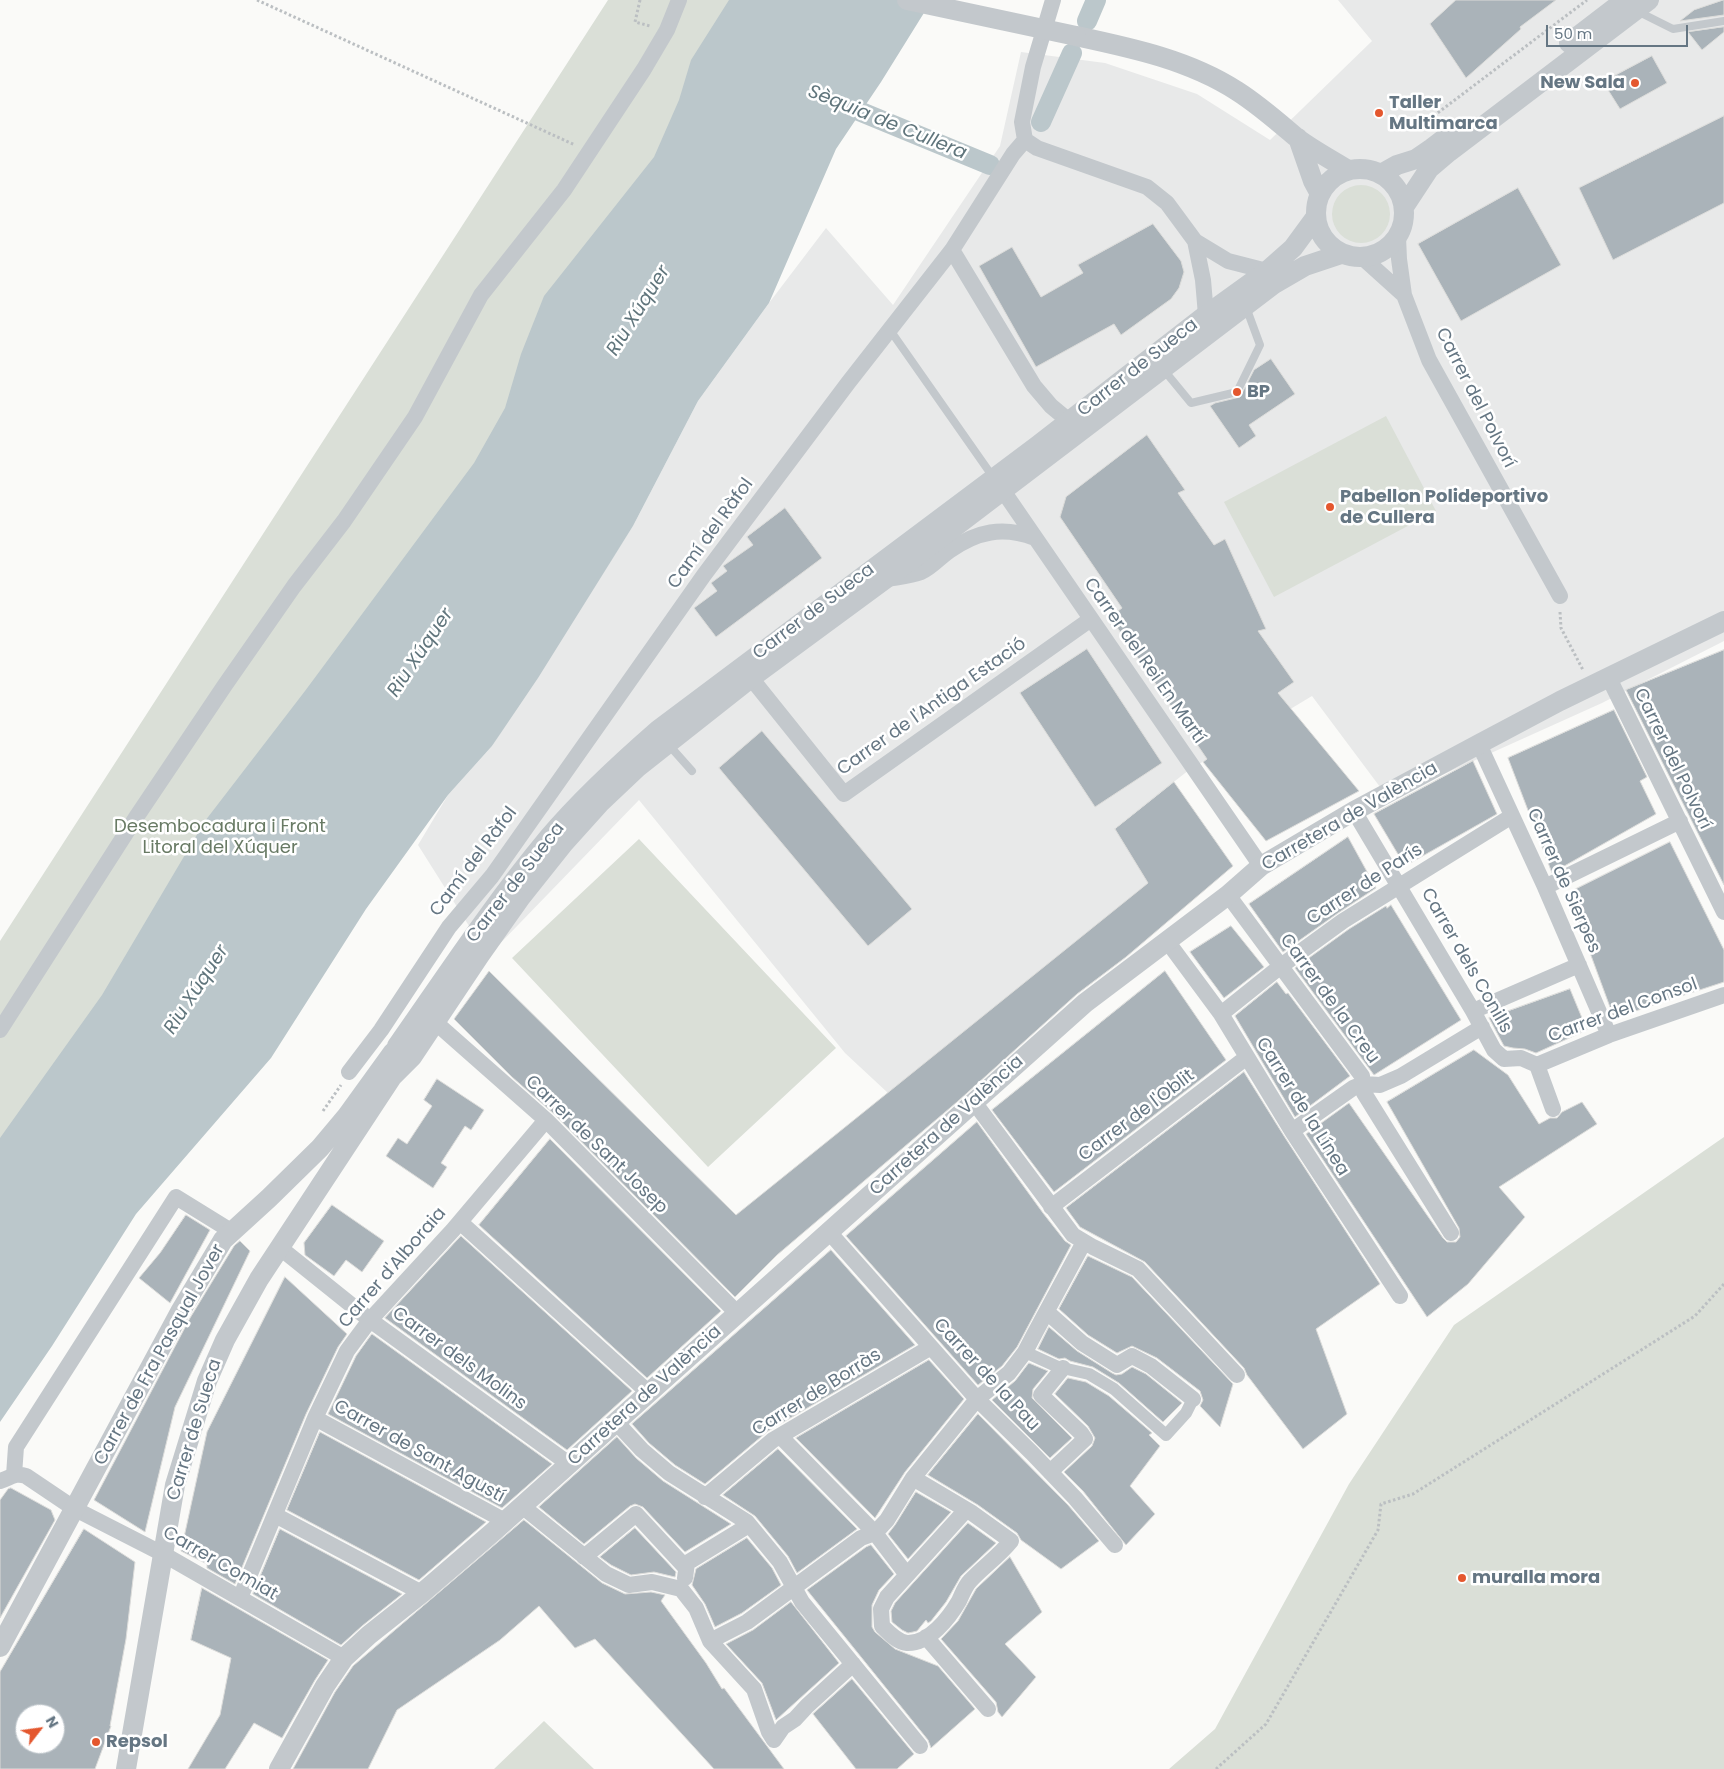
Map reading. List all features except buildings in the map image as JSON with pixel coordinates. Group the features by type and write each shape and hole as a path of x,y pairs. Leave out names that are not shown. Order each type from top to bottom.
{"street":[{"path":"0,1030 124,836 225,685 294,586 344,521 415,417 481,295 564,190 644,69 667,30 679,0"},
{"path":"907,0 1076,36 1158,56 1195,69 1236,90 1267,111 1298,138 1348,170"},
{"path":"1053,0 1029,86 1022,122 1025,140 1037,148 1148,187 1167,203 1195,241 1228,261 1267,271"},
{"path":"1381,174 1397,165 1416,159 1636,3"},
{"path":"1404,207 1429,169 1636,3"},
{"path":"1298,138 1312,181 1320,194"},
{"name":"Camí del Ràfol","path":"350,1072 387,1022 449,927 492,876 704,575 952,250 1013,154 1025,140"},
{"path":"1348,170 1371,170 1381,174 1392,183 1400,194 1404,207 1403,222 1398,236 1389,247 1377,255 1363,258 1341,254 1328,245 1320,233 1315,218 1320,194 1327,183 1337,175 1348,170"},
{"name":"Carrer de Sueca","path":"663,737 751,678 885,580 999,484 1069,421 1267,271 1293,248 1315,218"},
{"name":"Carrer del Polvorí","path":"1398,236 1404,295 1428,360 1560,596"},
{"path":"1195,241 1206,316"},
{"path":"952,250 1034,386 1051,406 1069,421"},
{"name":"Carrer de Sueca","path":"392,1077 397,1046 429,1016 480,955 521,897 564,843 637,768 663,737 999,484 1163,369 1274,284 1305,266 1341,254"},
{"name":"Carrer del Polvorí","path":"1363,258 1404,295"},
{"name":"Carrer del Rei En Martí","path":"999,484 1261,866"},
{"path":"885,580 922,571 951,550 973,538 992,531 1011,531 1036,538"},
{"name":"Carrer de l'Antiga Estació","path":"751,678 844,794 1092,619"},
{"name":"Carretera de València","path":"279,1769 344,1658 522,1506 1085,1003 1228,895 1261,866 1354,811 1479,744 1724,620"},
{"name":"Carrer del Polvorí","path":"1601,682 1680,821 1724,912"},
{"name":"Carrer de Sierpes","path":"1479,744 1545,888 1608,1035"},
{"name":"Carrer dels Conills","path":"1354,811 1473,1011 1494,1050 1504,1059 1521,1058 1537,1065"},
{"name":"Carrer de París","path":"1221,1014 1281,966 1343,921 1512,816"},
{"path":"1545,888 1680,821"},
{"name":"Carrer de la Creu","path":"1228,895 1362,1076 1364,1093 1451,1233"},
{"name":"Carrer de la Línea","path":"1167,941 1221,1014 1292,1131 1400,1296"},
{"path":"1473,1011 1579,965"},
{"name":"Carrer del Consol","path":"1537,1065 1608,1035 1724,995"},
{"name":"Carrer de Sueca","path":"126,1769 175,1485 207,1381 258,1279 392,1077 412,1057 429,1016"},
{"name":"Carrer de Sant Josep","path":"429,1016 546,1120 737,1313"},
{"path":"1292,1131 1353,1088 1363,1084 1380,1085 1401,1076 1482,1027"},
{"name":"Carrer de Fra Pasqual Jover","path":"0,1647 180,1312 223,1240 320,1148 346,1117 397,1046"},
{"name":"Carrer de l'Oblit","path":"1051,1207 1247,1057"},
{"path":"1537,1065 1553,1109"},
{"path":"974,1102 1072,1235 1138,1269 1237,1375"},
{"name":"Carrer d'Alboraia","path":"240,1598 315,1418 347,1351 370,1320 460,1222 546,1120"},
{"path":"7,1478 16,1446 176,1197 231,1231"},
{"path":"460,1222 648,1393"},
{"name":"Carrer de la Pau","path":"828,1232 977,1399 1050,1472 1116,1544"},
{"path":"710,1641 747,1622 861,1538 875,1532 887,1520 913,1478 977,1399 1009,1373 1025,1352 1084,1242"},
{"name":"Carrer dels Molins","path":"279,1247 370,1320 569,1464"},
{"path":"1025,1352 1063,1368 1089,1374 1114,1389 1166,1435 1186,1413 1193,1399 1151,1366 1132,1356 1117,1365 1082,1343 1047,1312"},
{"name":"Carrer de Borràs","path":"705,1497 780,1436 931,1347"},
{"path":"1050,1472 1085,1440 1082,1433 1041,1395 1063,1368"},
{"name":"Carrer de Sant Agustí","path":"315,1418 505,1521"},
{"path":"616,1422 642,1450 669,1473 750,1524 780,1562 802,1602 920,1746"},
{"path":"780,1436 875,1532 907,1574"},
{"name":"Carrer Comiat","path":"7,1478 20,1474 26,1476 75,1508 162,1554 344,1658"},
{"path":"913,1478 966,1510 1012,1541 969,1582 946,1620 926,1637 906,1643 892,1636 882,1626 881,1609 887,1597 966,1510"},
{"path":"522,1506 606,1574 629,1585 652,1582 681,1589 696,1608 710,1641 754,1689 769,1732 774,1740 783,1726 795,1719 853,1664"},
{"path":"584,1557 636,1514 686,1568"},
{"path":"275,1515 422,1593"},
{"path":"683,1591 687,1564 750,1524"},
{"path":"926,1637 988,1709"}],"lane":[{"path":"1636,3 1673,29 1724,21"},
{"path":"1163,369 1192,403 1237,392 1260,345 1245,305"},
{"path":"890,330 999,484"},
{"path":"663,737 692,771"}],"path":[{"path":"257,0 589,151"},
{"path":"640,0 635,22 667,30"},
{"path":"1444,139 1427,121 1587,0"},
{"path":"1560,596 1561,628 1601,682"},
{"path":"1216,1769 1266,1724 1378,1530 1382,1504 1413,1494 1695,1316 1724,1284"}],"shaded area":[{"path":"1338,0 1724,0 1724,641 1602,703 1389,799 1312,696 1189,770 1115,828 1148,883 888,1093 845,1053 639,800 488,956 418,845 448,795 492,746 633,526 698,401 826,228 893,305 1000,146 1021,52 1105,63 1197,94 1270,140 1372,41"}],"green space":[{"name":"Desembocadura i Front Litoral del Xúquer","path":"608,0 909,0 0,1371 0,941"},
{"path":"1355,185 1367,185 1382,193 1390,208 1390,220 1382,235 1367,243 1355,243 1340,235 1332,220 1332,208 1340,193"},
{"name":"Pabellon Polideportivo de Cullera","path":"1386,416 1436,511 1274,597 1224,502"},
{"path":"639,839 836,1048 708,1167 512,958"},
{"path":"1724,1137 1724,1769 1169,1769 1215,1729 1349,1484 1454,1325"},
{"path":"544,1721 594,1769 494,1769"}],"water":[{"name":"Riu Xúquer","path":"729,0 932,0 881,82 836,149 769,303 698,401 633,526 538,678 492,746 448,795 366,909 271,1058 136,1214 52,1346 0,1422 0,1138 102,995 205,821 305,691 474,463 505,408 521,354 544,296 654,157 679,100 691,60"}],"waterway":[{"path":"1087,21 1096,0"},
{"name":"Sèquia de Cullera","path":"1041,122 1072,53"},
{"name":"Sèquia de Cullera","path":"837,102 990,165"}],"place":[{"name":"New Sala","path":"1635,83"},
{"name":"Taller Multimarca","path":"1379,113"},
{"name":"BP","path":"1237,392"},
{"name":"Pabellon Polideportivo de Cullera","path":"1330,507"},
{"name":"muralla mora","path":"1462,1578"},
{"name":"Repsol","path":"96,1742"}]}
